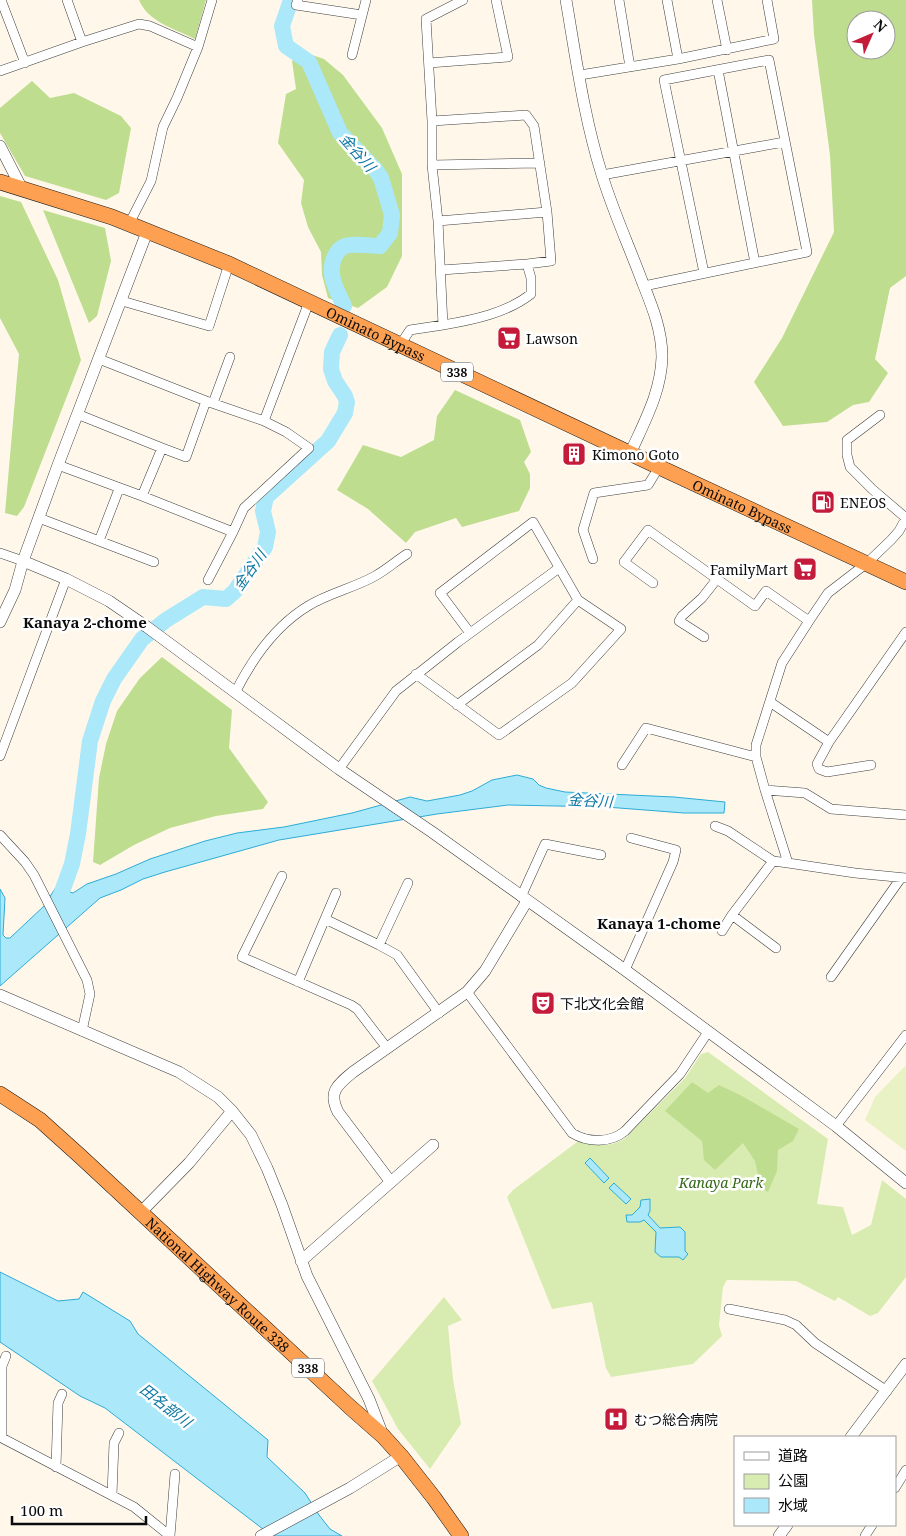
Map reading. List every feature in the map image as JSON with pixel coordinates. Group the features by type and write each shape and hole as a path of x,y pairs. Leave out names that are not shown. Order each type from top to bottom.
{"highway":[{"name":"Ominato Bypass","path":"0,182 112,217 229,264 659,468 906,582"},
{"name":"National Highway Route 338","path":"0,1094 40,1120 383,1436 434,1498 461,1536"}],"street":[{"path":"2,0 25,63"},
{"path":"67,0 82,42"},
{"path":"129,224 151,181 163,127 198,47 212,0"},
{"path":"298,0 296,5 362,15"},
{"path":"352,55 366,0"},
{"path":"443,325 438,221 432,165 432,121 426,19 463,0"},
{"path":"429,63 508,57 496,0"},
{"path":"566,0 587,120 602,175 654,309 661,336 660,380 655,399 630,454"},
{"path":"619,0 630,67"},
{"path":"667,0 678,59"},
{"path":"717,0 727,50"},
{"path":"580,75 727,50 774,39 767,0"},
{"path":"0,71 138,24 150,26 198,47"},
{"path":"644,286 807,252 769,60 664,80 704,273"},
{"path":"718,70 755,263"},
{"path":"432,121 526,115 534,126 547,212 552,261 441,270"},
{"path":"602,175 784,142"},
{"path":"0,146 22,189"},
{"path":"432,165 540,163"},
{"path":"438,221 547,212"},
{"path":"0,622 15,590 23,561 58,465 147,232"},
{"path":"122,301 209,326 229,264"},
{"path":"400,345 410,330 477,319 522,301 531,294 531,278 527,264"},
{"path":"264,421 309,302"},
{"path":"78,414 186,457 230,357"},
{"path":"99,359 264,421 286,432 309,448 244,508 208,580"},
{"path":"788,863 764,790 756,757 756,745 782,663 828,592 867,563 899,532 906,518 872,489 850,466 846,455 847,440 880,415"},
{"path":"142,496 162,448"},
{"path":"58,465 233,532"},
{"path":"593,559 583,530 594,493 648,485 659,468"},
{"path":"100,541 119,488"},
{"path":"39,518 154,562"},
{"path":"416,674 499,735 572,683 621,629 578,600 533,522 440,593 470,633"},
{"path":"653,582 624,562 648,530 755,606 766,591 809,621"},
{"path":"0,553 66,579 109,601 163,638 339,769 625,970 836,1126 906,1183"},
{"path":"235,693 248,667 273,636 290,619 308,606 375,576 407,554"},
{"path":"339,769 396,691 470,633 559,568"},
{"path":"0,756 66,579"},
{"path":"704,636 679,621 702,598 717,579"},
{"path":"457,705 538,646 578,600"},
{"path":"871,765 827,772 819,770 817,764 828,742 906,632"},
{"path":"770,702 828,742"},
{"path":"622,765 646,728 756,757"},
{"path":"764,790 805,793 830,809 906,816"},
{"path":"715,826 728,831 773,862 904,878"},
{"path":"0,835 25,862 34,875 87,980 90,994 82,1031"},
{"path":"625,970 673,862 676,850 631,838"},
{"path":"390,1181 338,1112 333,1095 336,1087 387,1048 467,992 485,971 524,899 545,844 600,855"},
{"path":"722,931 773,862"},
{"path":"282,876 242,957 351,1005 357,1009 387,1048"},
{"path":"831,978 904,878"},
{"path":"379,945 408,883"},
{"path":"298,982 336,893"},
{"path":"732,915 776,948"},
{"path":"325,919 397,955 438,1013"},
{"path":"467,992 572,1133 577,1136 600,1140 608,1140 620,1135 644,1113 680,1074 708,1032"},
{"path":"2,996 179,1072 218,1097 232,1111 250,1136 267,1168 301,1261 320,1303 369,1399 383,1436"},
{"path":"836,1126 906,1035"},
{"path":"140,1213 189,1163 232,1111"},
{"path":"301,1261 433,1144"},
{"path":"729,1309 785,1320 796,1325 815,1343 887,1390"},
{"path":"6,1356 2,1366 1,1438 134,1507 170,1536"},
{"path":"853,1436 906,1364"},
{"path":"56,1467 58,1403 62,1394"},
{"path":"112,1495 114,1442 119,1433"},
{"path":"261,1536 350,1488 401,1456"},
{"path":"896,1486 906,1470"},
{"path":"170,1536 175,1474"}],"green space":[{"path":"139,0 206,0 195,39 155,19 143,8"},
{"path":"812,0 906,0 906,276 890,288 875,359 888,373 869,402 853,405 827,422 783,426 754,382 782,338 834,232 830,155 814,35"},
{"path":"303,52 324,59 343,75 382,128 402,174 402,256 387,287 358,308 328,298 322,275 321,252 308,227 301,203 304,180 278,143 286,94 296,89 292,61"},
{"path":"32,81 50,98 74,93 121,116 131,128 119,193 106,200 25,176 0,133 0,108"},
{"path":"0,196 21,202 58,280 81,360 24,507 17,516 5,513 19,354 0,318"},
{"path":"43,210 105,228 111,261 97,316 89,323"},
{"path":"455,390 520,420 531,452 524,462 530,474 530,488 519,511 462,527 456,518 415,532 406,543 368,509 337,490 363,445 401,457 434,440 437,416"},
{"path":"162,657 232,710 229,748 268,802 263,809 216,816 170,828 134,845 100,865 93,862 99,778 106,744 117,711 140,678"},
{"name":"Kanaya Park","path":"708,1052 828,1139 817,1204 843,1207 852,1235 871,1225 882,1180 906,1199 906,1277 878,1313 870,1316 838,1297 835,1301 796,1281 727,1280 723,1287 719,1325 722,1336 693,1364 611,1377 606,1368 592,1302 552,1309 507,1197 513,1190 577,1142 606,1145 624,1139 685,1078 701,1054"},
{"path":"906,1065 906,1151 865,1120 875,1097"},
{"path":"692,1082 708,1093 719,1085 799,1129 793,1141 778,1150 777,1171 768,1192 761,1188 755,1161 743,1143 715,1170 704,1160 702,1141 665,1111"},
{"path":"444,1297 462,1320 448,1326 453,1379 461,1424 430,1469 398,1429 372,1381"}],"water":[{"path":"517,775 533,779 539,785 546,788 565,792 674,797 725,802 724,813 684,813 606,807 508,805 437,814 279,840 143,879 100,898 0,986 0,889 5,898 3,935 6,938 10,938 44,906 58,884 73,893 87,884 150,859 205,841 237,833 284,827 352,813 410,797 427,801 460,795 492,780"},
{"path":"590,1158 609,1178 604,1183 585,1163"},
{"path":"614,1183 631,1199 626,1204 609,1188"},
{"path":"650,1199 648,1215 660,1228 680,1227 685,1232 685,1251 688,1254 683,1260 679,1257 661,1257 655,1252 656,1232 644,1220 640,1222 627,1222 626,1215 632,1215 640,1207 641,1200"},
{"name":"田名部川","path":"0,1272 58,1301 79,1299 83,1292 130,1321 138,1334 268,1440 267,1457 305,1493 330,1529 342,1536 272,1536 105,1408 80,1396 0,1342"}],"waterway":[{"name":"金谷川","path":"291,0 282,26 286,46 309,62 340,133 375,169 381,178 392,215 390,233 380,246 349,245 341,248 335,256 332,264 332,276 344,306"},
{"name":"金谷川","path":"56,908 72,864 78,834 90,741 103,701 114,679 142,639 166,620 203,597 226,599 235,591 265,547 268,532 263,511 266,497 328,441 345,413 347,402 335,381 331,369 332,352 340,335"}],"place":[{"name":"Lawson","path":"509,338"},
{"name":"Kimono Goto","path":"574,454"},
{"name":"ENEOS","path":"823,502"},
{"name":"FamilyMart","path":"805,569"},
{"name":"下北文化会館","path":"543,1003"},
{"name":"むつ総合病院","path":"616,1419"}],"district":[{"name":"Kanaya 2-chome","path":"85,622"},
{"name":"Kanaya 1-chome","path":"659,923"}]}
